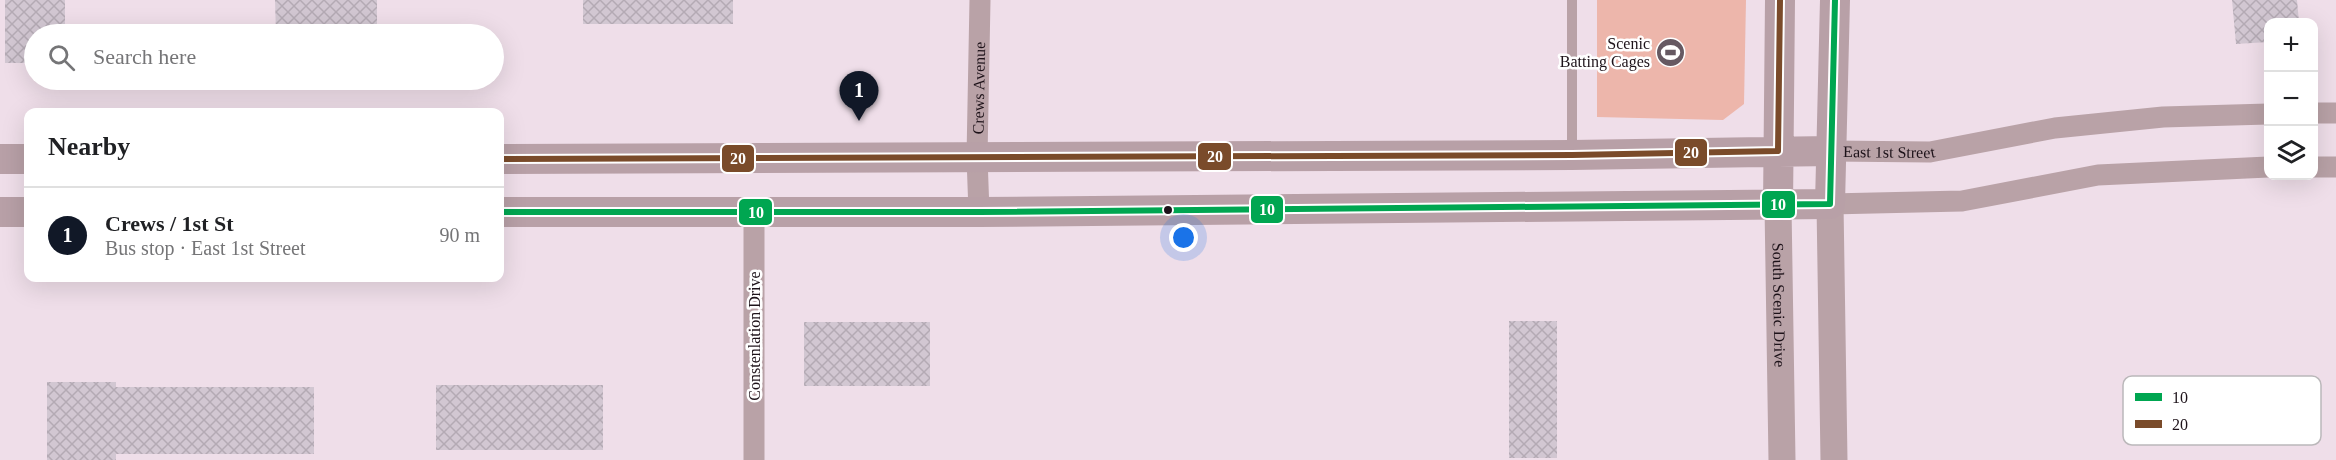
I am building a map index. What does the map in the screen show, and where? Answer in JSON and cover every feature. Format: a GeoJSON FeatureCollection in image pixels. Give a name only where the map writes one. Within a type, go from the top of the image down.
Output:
{"type":"FeatureCollection","features":[{"type":"Feature","properties":{"kind":"main road","name":"South Scenic Drive"},"geometry":{"type":"LineString","coordinates":[[1778,206],[1780,0]]}},
{"type":"Feature","properties":{"kind":"main road"},"geometry":{"type":"LineString","coordinates":[[504,212],[979,212],[1830,204],[1834,0]]}},
{"type":"Feature","properties":{"kind":"main road","name":"East 1st Street"},"geometry":{"type":"LineString","coordinates":[[504,159],[1572,155],[1832,151]]}},
{"type":"Feature","properties":{"kind":"main road"},"geometry":{"type":"LineString","coordinates":[[0,159],[24,159]]}},
{"type":"Feature","properties":{"kind":"main road"},"geometry":{"type":"LineString","coordinates":[[0,212],[24,212]]}},
{"type":"Feature","properties":{"kind":"street","name":"Crews Avenue"},"geometry":{"type":"LineString","coordinates":[[979,212],[977,158],[980,0]]}},
{"type":"Feature","properties":{"kind":"street"},"geometry":{"type":"LineString","coordinates":[[2318,113],[2336,113]]}},
{"type":"Feature","properties":{"kind":"street","name":"East 1st Street"},"geometry":{"type":"LineString","coordinates":[[1832,151],[1930,152],[2055,128],[2163,117],[2264,114]]}},
{"type":"Feature","properties":{"kind":"street"},"geometry":{"type":"LineString","coordinates":[[1834,460],[1830,204],[1962,201],[2098,176],[2264,167]]}},
{"type":"Feature","properties":{"kind":"street"},"geometry":{"type":"LineString","coordinates":[[2318,167],[2336,167]]}},
{"type":"Feature","properties":{"kind":"street","name":"South Scenic Drive"},"geometry":{"type":"LineString","coordinates":[[1778,206],[1782,460]]}},
{"type":"Feature","properties":{"kind":"street","name":"Constenlation Drive"},"geometry":{"type":"LineString","coordinates":[[754,211],[754,460]]}},
{"type":"Feature","properties":{"kind":"lane"},"geometry":{"type":"LineString","coordinates":[[1572,0],[1572,155]]}},
{"type":"Feature","properties":{"kind":"shaded area","name":"Scenic Batting Cages"},"geometry":{"type":"Polygon","coordinates":[[[1597,0],[1746,0],[1744,104],[1723,120],[1597,117],[1597,0]]]}},
{"type":"Feature","properties":{"kind":"building"},"geometry":{"type":"Polygon","coordinates":[[[5,0],[65,0],[65,24],[24,24],[24,63],[5,63],[5,0]]]}},
{"type":"Feature","properties":{"kind":"building"},"geometry":{"type":"Polygon","coordinates":[[[275,0],[377,0],[377,24],[276,24],[275,0]]]}},
{"type":"Feature","properties":{"kind":"building"},"geometry":{"type":"Polygon","coordinates":[[[583,0],[733,0],[733,24],[583,24],[583,0]]]}},
{"type":"Feature","properties":{"kind":"building"},"geometry":{"type":"Polygon","coordinates":[[[2232,0],[2297,0],[2299,18],[2264,18],[2264,42],[2236,44],[2232,0]]]}},
{"type":"Feature","properties":{"kind":"building"},"geometry":{"type":"Polygon","coordinates":[[[1509,321],[1557,321],[1557,458],[1509,458],[1509,321]]]}},
{"type":"Feature","properties":{"kind":"building"},"geometry":{"type":"Polygon","coordinates":[[[804,322],[930,322],[930,386],[804,386],[804,322]]]}},
{"type":"Feature","properties":{"kind":"building"},"geometry":{"type":"Polygon","coordinates":[[[47,382],[116,382],[116,387],[314,387],[314,454],[116,454],[116,460],[47,460],[47,382]]]}},
{"type":"Feature","properties":{"kind":"building"},"geometry":{"type":"Polygon","coordinates":[[[436,385],[603,385],[603,450],[436,450],[436,385]]]}},
{"type":"Feature","properties":{"kind":"transit line","name":"20"},"geometry":{"type":"LineString","coordinates":[[504,159],[1572,155],[1778,151],[1780,0]]}},
{"type":"Feature","properties":{"kind":"transit line","name":"10"},"geometry":{"type":"LineString","coordinates":[[504,212],[979,212],[1830,204],[1835,0]]}},
{"type":"Feature","properties":{"kind":"place","name":"Scenic Batting Cages"},"geometry":{"type":"Point","coordinates":[1671,52]}},
{"type":"Feature","properties":{"kind":"place","name":"Crews / 1st St"},"geometry":{"type":"Point","coordinates":[859,121]}}]}
